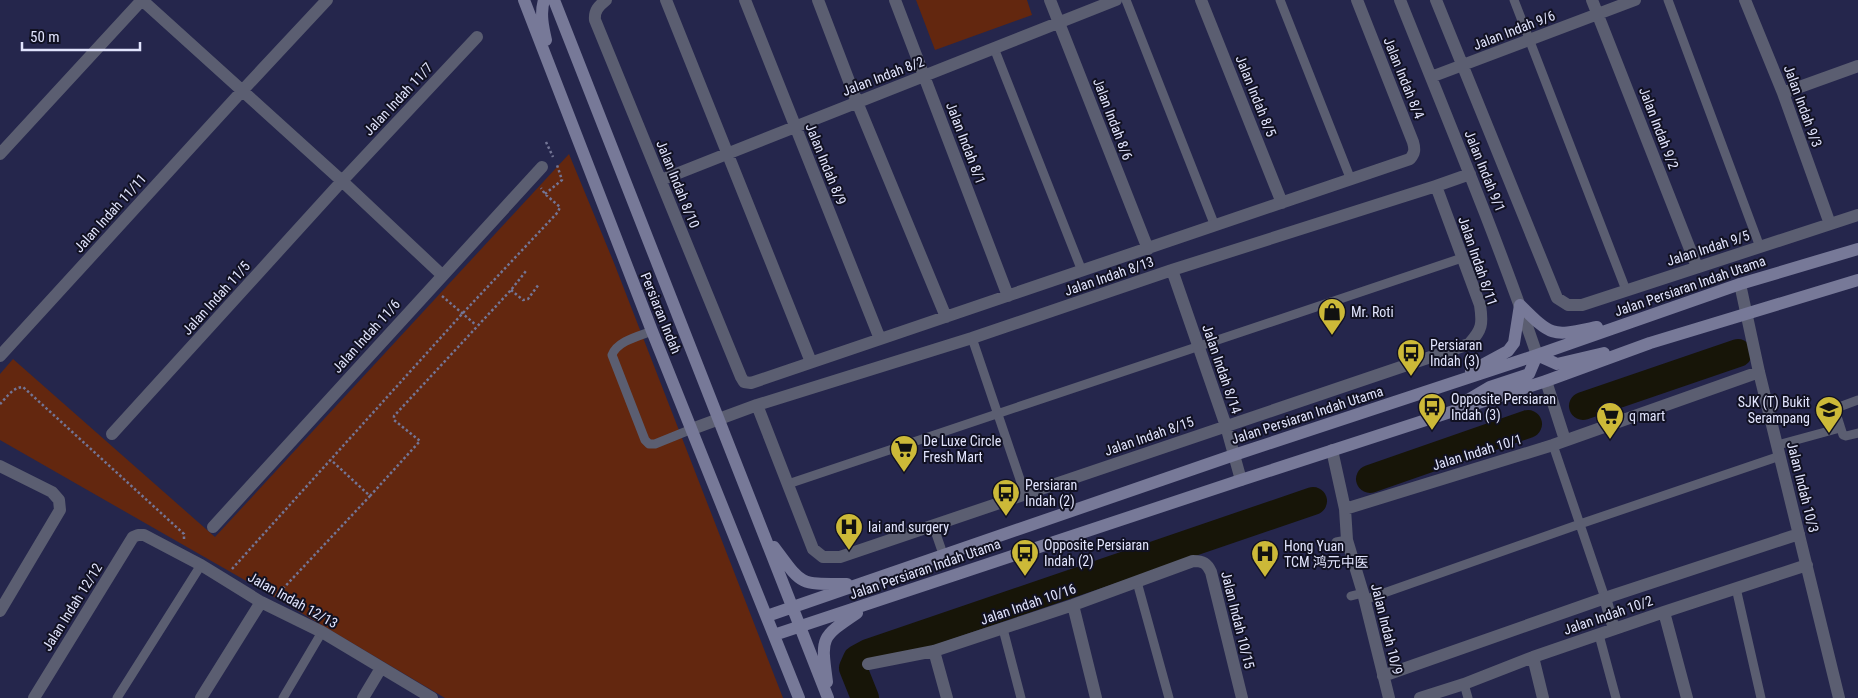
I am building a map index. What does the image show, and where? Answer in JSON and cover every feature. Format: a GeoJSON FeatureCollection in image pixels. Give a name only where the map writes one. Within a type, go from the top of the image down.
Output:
{"type":"FeatureCollection","features":[{"type":"Feature","properties":{"kind":"main road","name":"Persiaran Indah"},"geometry":{"type":"LineString","coordinates":[[524,0],[652,331],[774,635]]}},
{"type":"Feature","properties":{"kind":"main road"},"geometry":{"type":"LineString","coordinates":[[544,0],[542,6],[543,22],[551,70]]}},
{"type":"Feature","properties":{"kind":"main road","name":"Persiaran Indah"},"geometry":{"type":"LineString","coordinates":[[554,0],[800,626]]}},
{"type":"Feature","properties":{"kind":"main road","name":"Jalan Persiaran Indah Utama"},"geometry":{"type":"LineString","coordinates":[[767,616],[1234,455],[1538,355],[1740,284],[1858,249]]}},
{"type":"Feature","properties":{"kind":"main road","name":"Jalan Persiaran Indah Utama"},"geometry":{"type":"LineString","coordinates":[[774,635],[1446,412],[1546,381],[1650,343],[1858,280]]}},
{"type":"Feature","properties":{"kind":"main road"},"geometry":{"type":"LineString","coordinates":[[1520,305],[1541,326],[1557,334],[1642,318]]}},
{"type":"Feature","properties":{"kind":"main road"},"geometry":{"type":"LineString","coordinates":[[1433,390],[1508,351],[1514,343],[1520,305]]}},
{"type":"Feature","properties":{"kind":"main road"},"geometry":{"type":"LineString","coordinates":[[1446,412],[1490,387],[1528,374],[1538,355],[1553,363],[1562,364],[1650,343]]}},
{"type":"Feature","properties":{"kind":"main road"},"geometry":{"type":"LineString","coordinates":[[763,533],[796,577],[804,582],[813,584],[856,584]]}},
{"type":"Feature","properties":{"kind":"main road"},"geometry":{"type":"LineString","coordinates":[[828,698],[823,657],[827,635],[869,604]]}},
{"type":"Feature","properties":{"kind":"main road"},"geometry":{"type":"LineString","coordinates":[[800,626],[828,698]]}},
{"type":"Feature","properties":{"kind":"main road"},"geometry":{"type":"LineString","coordinates":[[774,635],[799,698]]}},
{"type":"Feature","properties":{"kind":"street"},"geometry":{"type":"LineString","coordinates":[[0,154],[142,0],[342,181],[442,275]]}},
{"type":"Feature","properties":{"kind":"street","name":"Jalan Indah 11/11"},"geometry":{"type":"LineString","coordinates":[[0,356],[242,90],[327,0]]}},
{"type":"Feature","properties":{"kind":"street","name":"Jalan Indah 8/10"},"geometry":{"type":"LineString","coordinates":[[606,0],[596,8],[595,20],[744,382],[751,383],[811,362]]}},
{"type":"Feature","properties":{"kind":"street"},"geometry":{"type":"LineString","coordinates":[[666,0],[811,362],[1351,180]]}},
{"type":"Feature","properties":{"kind":"street","name":"Jalan Indah 8/9"},"geometry":{"type":"LineString","coordinates":[[745,0],[880,339]]}},
{"type":"Feature","properties":{"kind":"street"},"geometry":{"type":"LineString","coordinates":[[818,0],[856,102],[946,317]]}},
{"type":"Feature","properties":{"kind":"street","name":"Jalan Indah 8/1"},"geometry":{"type":"LineString","coordinates":[[895,0],[1008,296]]}},
{"type":"Feature","properties":{"kind":"street","name":"Jalan Indah 8/6"},"geometry":{"type":"LineString","coordinates":[[1050,0],[1148,249]]}},
{"type":"Feature","properties":{"kind":"street","name":"Jalan Indah 8/2"},"geometry":{"type":"LineString","coordinates":[[661,180],[1116,0]]}},
{"type":"Feature","properties":{"kind":"street","name":"Jalan Indah 8/5"},"geometry":{"type":"LineString","coordinates":[[1201,0],[1282,203]]}},
{"type":"Feature","properties":{"kind":"street","name":"Jalan Indah 8/4"},"geometry":{"type":"LineString","coordinates":[[1351,180],[1410,159],[1415,149],[1357,0]]}},
{"type":"Feature","properties":{"kind":"street","name":"Jalan Indah 9/1"},"geometry":{"type":"LineString","coordinates":[[1400,0],[1470,174],[1538,355]]}},
{"type":"Feature","properties":{"kind":"street","name":"Jalan Indah 9/1"},"geometry":{"type":"LineString","coordinates":[[1436,0],[1557,298],[1568,305]]}},
{"type":"Feature","properties":{"kind":"street","name":"Jalan Indah 9/2"},"geometry":{"type":"LineString","coordinates":[[1592,0],[1697,267]]}},
{"type":"Feature","properties":{"kind":"street","name":"Jalan Indah 9/6"},"geometry":{"type":"LineString","coordinates":[[1431,77],[1635,0]]}},
{"type":"Feature","properties":{"kind":"street","name":"Jalan Indah 9/3"},"geometry":{"type":"LineString","coordinates":[[1745,0],[1783,93],[1830,224]]}},
{"type":"Feature","properties":{"kind":"street","name":"Jalan Indah 11/7"},"geometry":{"type":"LineString","coordinates":[[342,181],[477,37]]}},
{"type":"Feature","properties":{"kind":"street"},"geometry":{"type":"LineString","coordinates":[[1783,93],[1858,66]]}},
{"type":"Feature","properties":{"kind":"street","name":"Jalan Indah 11/6"},"geometry":{"type":"LineString","coordinates":[[213,527],[538,171]]}},
{"type":"Feature","properties":{"kind":"street","name":"Jalan Indah 8/13"},"geometry":{"type":"LineString","coordinates":[[692,429],[757,405],[972,338],[1172,270],[1470,174]]}},
{"type":"Feature","properties":{"kind":"street","name":"Jalan Indah 11/5"},"geometry":{"type":"LineString","coordinates":[[112,434],[342,181]]}},
{"type":"Feature","properties":{"kind":"street","name":"Jalan Indah 8/11"},"geometry":{"type":"LineString","coordinates":[[1436,186],[1480,305],[1482,321],[1478,333],[1469,344]]}},
{"type":"Feature","properties":{"kind":"street","name":"Jalan Indah 9/5"},"geometry":{"type":"LineString","coordinates":[[1568,305],[1582,305],[1858,215]]}},
{"type":"Feature","properties":{"kind":"street","name":"Jalan Indah 8/14"},"geometry":{"type":"LineString","coordinates":[[1172,270],[1226,426],[1241,480]]}},
{"type":"Feature","properties":{"kind":"street","name":"Jalan Indah 10/3"},"geometry":{"type":"LineString","coordinates":[[1740,284],[1839,698]]}},
{"type":"Feature","properties":{"kind":"street","name":"Jalan Indah 8/15"},"geometry":{"type":"LineString","coordinates":[[788,484],[812,549],[823,557],[840,557],[1469,344]]}},
{"type":"Feature","properties":{"kind":"street","name":"Jalan Indah 10/1"},"geometry":{"type":"LineString","coordinates":[[1345,509],[1559,442],[1760,372]]}},
{"type":"Feature","properties":{"kind":"street"},"geometry":{"type":"LineString","coordinates":[[1546,381],[1559,442]]}},
{"type":"Feature","properties":{"kind":"street"},"geometry":{"type":"LineString","coordinates":[[757,405],[788,484]]}},
{"type":"Feature","properties":{"kind":"street","name":"Jalan Indah 10/9"},"geometry":{"type":"LineString","coordinates":[[1332,450],[1345,509],[1341,541],[1389,698]]}},
{"type":"Feature","properties":{"kind":"street"},"geometry":{"type":"LineString","coordinates":[[0,466],[52,492],[59,500],[60,510],[0,611]]}},
{"type":"Feature","properties":{"kind":"street"},"geometry":{"type":"LineString","coordinates":[[1383,676],[1605,598],[1799,534]]}},
{"type":"Feature","properties":{"kind":"street","name":"Jalan Indah 12/13"},"geometry":{"type":"LineString","coordinates":[[138,535],[144,535],[201,565],[322,632],[432,698]]}},
{"type":"Feature","properties":{"kind":"street","name":"Jalan Indah 12/12"},"geometry":{"type":"LineString","coordinates":[[34,698],[133,537],[138,535]]}},
{"type":"Feature","properties":{"kind":"street","name":"Jalan Indah 10/16"},"geometry":{"type":"LineString","coordinates":[[868,664],[934,651],[1073,605],[1193,561]]}},
{"type":"Feature","properties":{"kind":"street","name":"Jalan Indah 10/15"},"geometry":{"type":"LineString","coordinates":[[1193,561],[1201,561],[1208,566],[1211,572],[1242,698]]}},
{"type":"Feature","properties":{"kind":"street","name":"Jalan Indah 10/2"},"geometry":{"type":"LineString","coordinates":[[1420,698],[1464,684],[1533,657],[1614,629],[1807,566]]}},
{"type":"Feature","properties":{"kind":"street"},"geometry":{"type":"LineString","coordinates":[[1605,598],[1614,629]]}},
{"type":"Feature","properties":{"kind":"street"},"geometry":{"type":"LineString","coordinates":[[201,698],[266,602]]}},
{"type":"Feature","properties":{"kind":"street"},"geometry":{"type":"LineString","coordinates":[[1073,605],[1096,698]]}},
{"type":"Feature","properties":{"kind":"street"},"geometry":{"type":"LineString","coordinates":[[1664,612],[1687,698]]}},
{"type":"Feature","properties":{"kind":"street"},"geometry":{"type":"LineString","coordinates":[[934,651],[947,698]]}},
{"type":"Feature","properties":{"kind":"street"},"geometry":{"type":"LineString","coordinates":[[1533,657],[1543,698]]}},
{"type":"Feature","properties":{"kind":"street"},"geometry":{"type":"LineString","coordinates":[[363,698],[380,668]]}},
{"type":"Feature","properties":{"kind":"lane"},"geometry":{"type":"LineString","coordinates":[[1126,0],[1215,226]]}},
{"type":"Feature","properties":{"kind":"lane"},"geometry":{"type":"LineString","coordinates":[[1280,0],[1351,180]]}},
{"type":"Feature","properties":{"kind":"lane"},"geometry":{"type":"LineString","coordinates":[[1514,0],[1626,290]]}},
{"type":"Feature","properties":{"kind":"lane"},"geometry":{"type":"LineString","coordinates":[[1668,0],[1760,247]]}},
{"type":"Feature","properties":{"kind":"lane"},"geometry":{"type":"LineString","coordinates":[[994,48],[1082,271]]}},
{"type":"Feature","properties":{"kind":"lane"},"geometry":{"type":"LineString","coordinates":[[788,484],[1462,258]]}},
{"type":"Feature","properties":{"kind":"lane"},"geometry":{"type":"LineString","coordinates":[[652,331],[627,341],[614,349],[612,355],[645,440],[649,444],[655,444],[692,429]]}},
{"type":"Feature","properties":{"kind":"lane"},"geometry":{"type":"LineString","coordinates":[[972,338],[1025,494]]}},
{"type":"Feature","properties":{"kind":"lane"},"geometry":{"type":"LineString","coordinates":[[1858,400],[1839,407],[1836,413],[1841,432],[1846,436],[1858,433]]}},
{"type":"Feature","properties":{"kind":"lane"},"geometry":{"type":"LineString","coordinates":[[1359,596],[1580,524],[1840,428]]}},
{"type":"Feature","properties":{"kind":"lane"},"geometry":{"type":"LineString","coordinates":[[1559,442],[1580,524],[1605,598]]}},
{"type":"Feature","properties":{"kind":"lane"},"geometry":{"type":"LineString","coordinates":[[933,525],[943,554]]}},
{"type":"Feature","properties":{"kind":"lane"},"geometry":{"type":"LineString","coordinates":[[117,698],[201,565]]}},
{"type":"Feature","properties":{"kind":"lane"},"geometry":{"type":"LineString","coordinates":[[1137,582],[1169,698]]}},
{"type":"Feature","properties":{"kind":"lane"},"geometry":{"type":"LineString","coordinates":[[1736,588],[1761,698]]}},
{"type":"Feature","properties":{"kind":"lane"},"geometry":{"type":"LineString","coordinates":[[1003,629],[1021,698]]}},
{"type":"Feature","properties":{"kind":"lane"},"geometry":{"type":"LineString","coordinates":[[283,698],[322,632]]}},
{"type":"Feature","properties":{"kind":"lane"},"geometry":{"type":"LineString","coordinates":[[1599,635],[1616,698]]}},
{"type":"Feature","properties":{"kind":"lane"},"geometry":{"type":"LineString","coordinates":[[1464,684],[1468,698]]}},
{"type":"Feature","properties":{"kind":"path"},"geometry":{"type":"LineString","coordinates":[[227,573],[462,314],[558,212],[560,207],[545,194],[538,171]]}},
{"type":"Feature","properties":{"kind":"path"},"geometry":{"type":"LineString","coordinates":[[266,602],[370,496],[420,441],[394,420],[394,416],[526,271]]}},
{"type":"Feature","properties":{"kind":"path"},"geometry":{"type":"LineString","coordinates":[[510,290],[523,300],[528,299],[539,284]]}},
{"type":"Feature","properties":{"kind":"path"},"geometry":{"type":"LineString","coordinates":[[432,286],[476,325]]}},
{"type":"Feature","properties":{"kind":"path"},"geometry":{"type":"LineString","coordinates":[[0,404],[13,390],[19,386],[23,387],[184,534],[183,548]]}},
{"type":"Feature","properties":{"kind":"path"},"geometry":{"type":"LineString","coordinates":[[331,460],[370,496]]}},
{"type":"Feature","properties":{"kind":"path"},"geometry":{"type":"LineString","coordinates":[[232,569],[238,574]]}},
{"type":"Feature","properties":{"kind":"shaded area"},"geometry":{"type":"Polygon","coordinates":[[[916,0],[1027,0],[1032,15],[935,50],[916,0]]]}},
{"type":"Feature","properties":{"kind":"shaded area"},"geometry":{"type":"Polygon","coordinates":[[[569,154],[614,263],[783,698],[445,698],[283,602],[0,440],[0,374],[13,359],[215,537],[569,154]]]}},
{"type":"Feature","properties":{"kind":"waterway"},"geometry":{"type":"LineString","coordinates":[[1583,406],[1738,353]]}},
{"type":"Feature","properties":{"kind":"waterway"},"geometry":{"type":"LineString","coordinates":[[1370,479],[1528,424]]}},
{"type":"Feature","properties":{"kind":"waterway"},"geometry":{"type":"LineString","coordinates":[[865,698],[853,668],[857,659],[868,653],[1313,501]]}},
{"type":"Feature","properties":{"kind":"place","name":"Mr. Roti"},"geometry":{"type":"Point","coordinates":[1332,336]}},
{"type":"Feature","properties":{"kind":"place","name":"Persiaran Indah (3)"},"geometry":{"type":"Point","coordinates":[1411,377]}},
{"type":"Feature","properties":{"kind":"place","name":"Opposite Persiaran Indah (3)"},"geometry":{"type":"Point","coordinates":[1432,431]}},
{"type":"Feature","properties":{"kind":"place","name":"SJK (T) Bukit Serampang"},"geometry":{"type":"Point","coordinates":[1829,434]}},
{"type":"Feature","properties":{"kind":"place","name":"q mart"},"geometry":{"type":"Point","coordinates":[1610,440]}},
{"type":"Feature","properties":{"kind":"place","name":"De Luxe Circle Fresh Mart"},"geometry":{"type":"Point","coordinates":[904,473]}},
{"type":"Feature","properties":{"kind":"place","name":"Persiaran Indah (2)"},"geometry":{"type":"Point","coordinates":[1006,517]}},
{"type":"Feature","properties":{"kind":"place","name":"lai and surgery"},"geometry":{"type":"Point","coordinates":[849,551]}},
{"type":"Feature","properties":{"kind":"place","name":"Opposite Persiaran Indah (2)"},"geometry":{"type":"Point","coordinates":[1025,577]}},
{"type":"Feature","properties":{"kind":"place","name":"Hong Yuan TCM 鸿元中医"},"geometry":{"type":"Point","coordinates":[1265,578]}}]}
